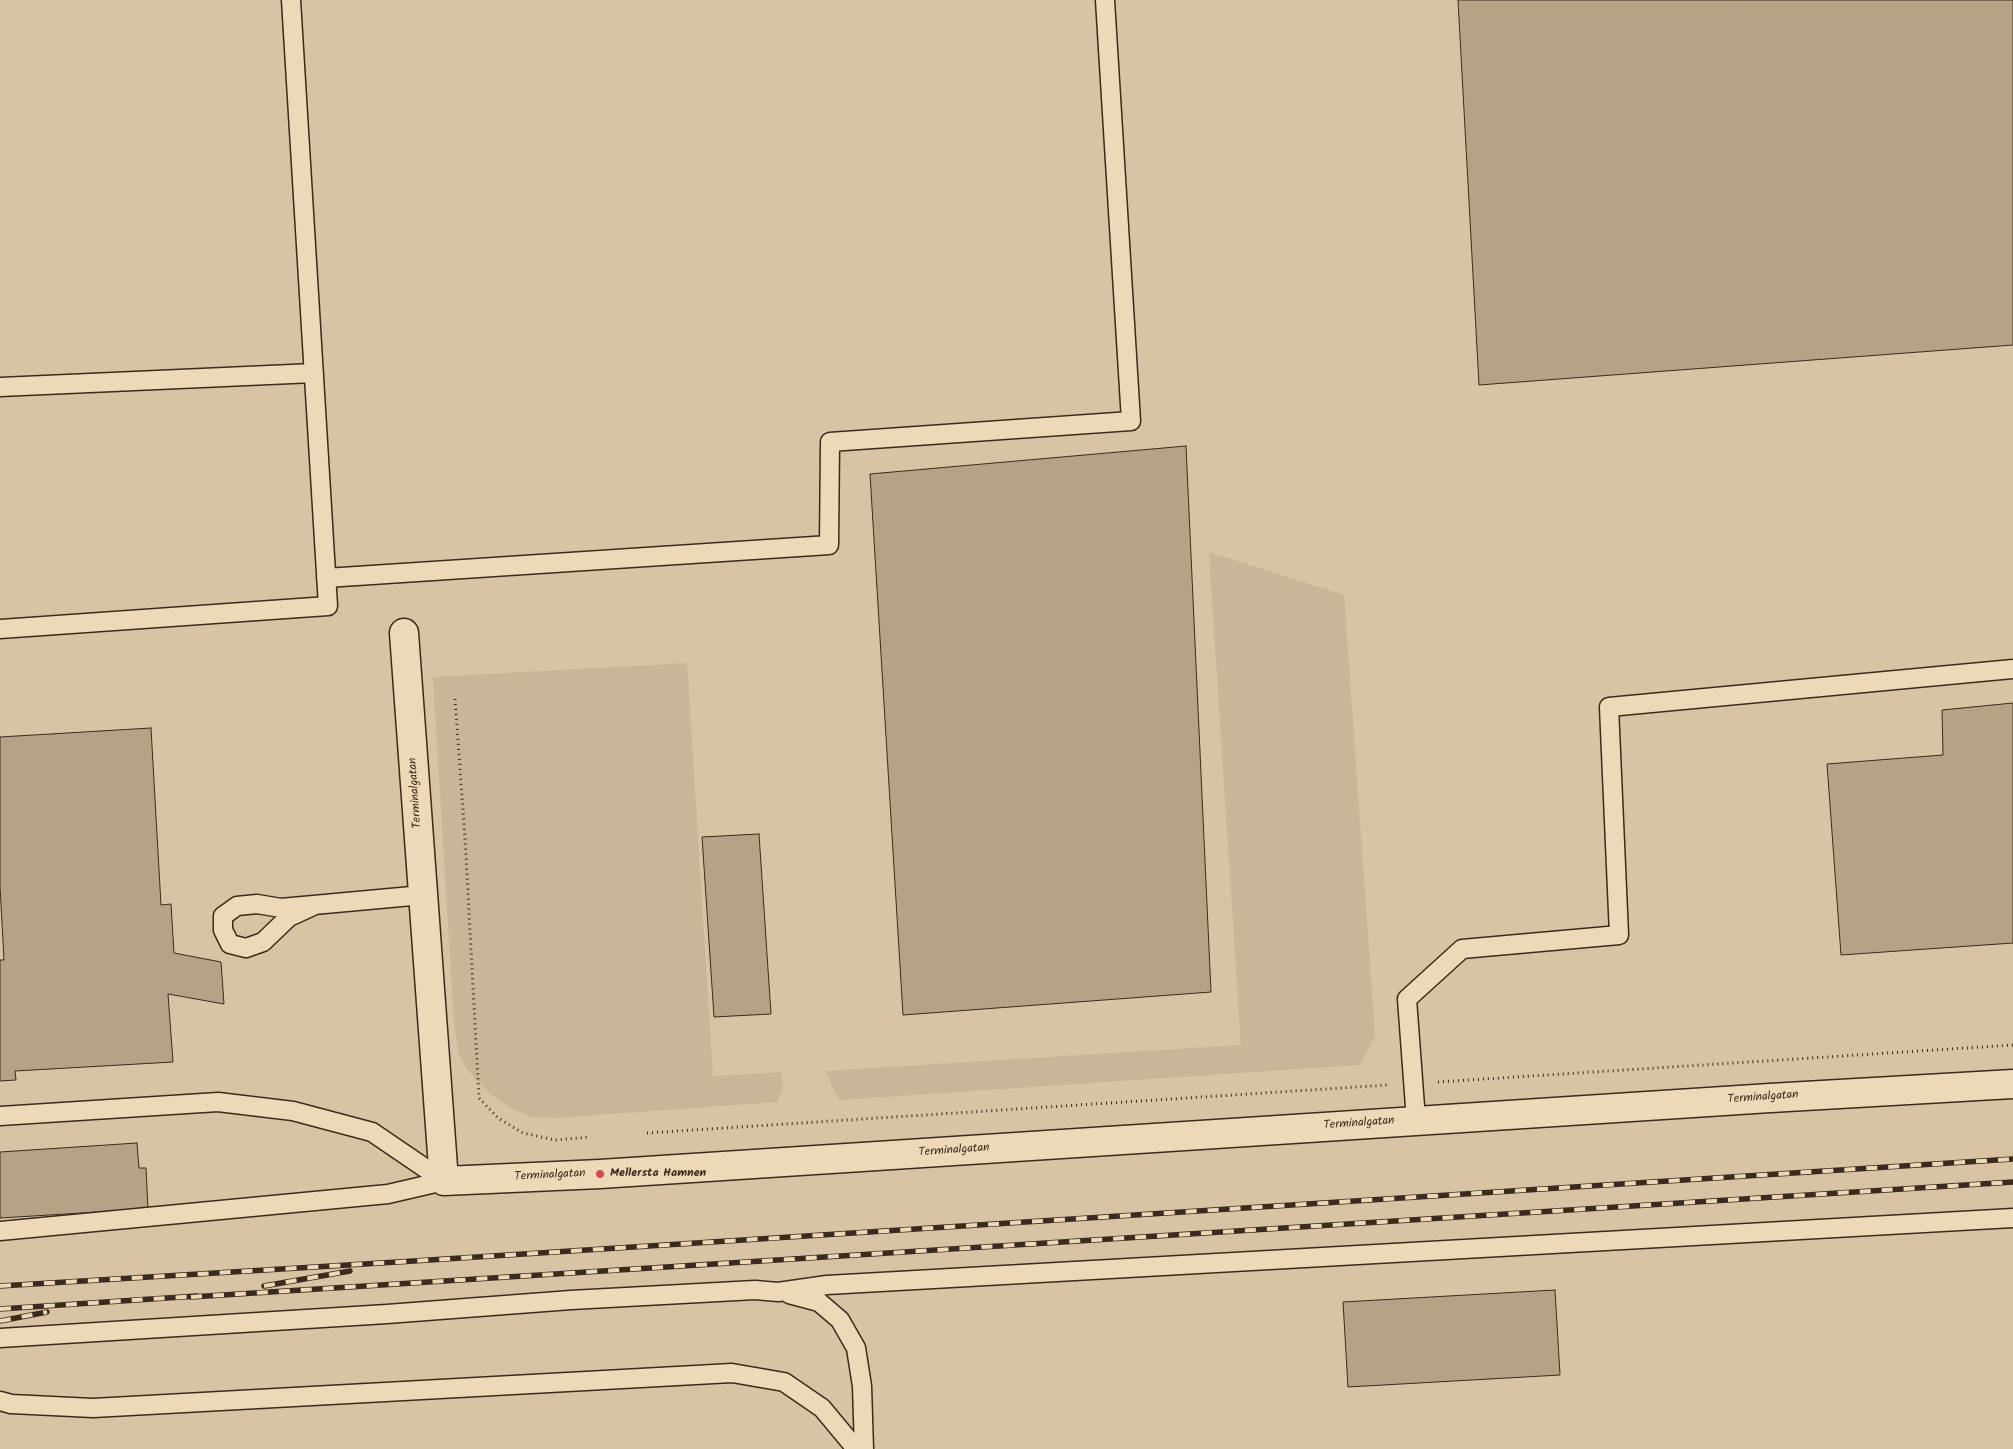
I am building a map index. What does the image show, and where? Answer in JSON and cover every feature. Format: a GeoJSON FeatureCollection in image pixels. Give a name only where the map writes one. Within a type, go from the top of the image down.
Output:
{"type":"FeatureCollection","features":[{"type":"Feature","properties":{"kind":"street","name":"Terminalgatan"},"geometry":{"type":"LineString","coordinates":[[404,633],[444,1181],[600,1174],[1416,1120],[2013,1084]]}},
{"type":"Feature","properties":{"kind":"lane"},"geometry":{"type":"LineString","coordinates":[[0,629],[328,606],[291,0]]}},
{"type":"Feature","properties":{"kind":"lane"},"geometry":{"type":"LineString","coordinates":[[326,578],[829,545],[830,442],[1132,422],[1105,0]]}},
{"type":"Feature","properties":{"kind":"lane"},"geometry":{"type":"LineString","coordinates":[[0,387],[314,373]]}},
{"type":"Feature","properties":{"kind":"lane"},"geometry":{"type":"LineString","coordinates":[[1416,1120],[1407,999],[1462,948],[1619,935],[1609,707],[2013,669]]}},
{"type":"Feature","properties":{"kind":"lane"},"geometry":{"type":"LineString","coordinates":[[314,906],[289,917],[263,942],[246,948],[230,944],[223,930],[223,916],[237,906],[257,904],[281,908],[423,895]]}},
{"type":"Feature","properties":{"kind":"lane"},"geometry":{"type":"LineString","coordinates":[[0,1116],[218,1102],[293,1111],[372,1132],[444,1181]]}},
{"type":"Feature","properties":{"kind":"lane"},"geometry":{"type":"LineString","coordinates":[[0,1231],[388,1194],[444,1181]]}},
{"type":"Feature","properties":{"kind":"lane"},"geometry":{"type":"LineString","coordinates":[[778,1292],[837,1285],[2013,1218]]}},
{"type":"Feature","properties":{"kind":"lane"},"geometry":{"type":"LineString","coordinates":[[0,1338],[387,1314],[571,1300],[755,1290],[778,1292],[819,1302],[840,1320],[856,1348],[862,1386],[864,1449]]}},
{"type":"Feature","properties":{"kind":"lane"},"geometry":{"type":"LineString","coordinates":[[0,1401],[11,1404],[93,1408],[732,1373],[784,1382],[822,1408],[854,1449]]}},
{"type":"Feature","properties":{"kind":"path"},"geometry":{"type":"LineString","coordinates":[[455,699],[465,838],[479,1098],[498,1118],[523,1133],[555,1140],[590,1137]]}},
{"type":"Feature","properties":{"kind":"path"},"geometry":{"type":"LineString","coordinates":[[647,1133],[2013,1045]]}},
{"type":"Feature","properties":{"kind":"shaded area"},"geometry":{"type":"Polygon","coordinates":[[[0,0],[2013,0],[2013,1449],[0,1449],[0,0]]]}},
{"type":"Feature","properties":{"kind":"shaded area"},"geometry":{"type":"Polygon","coordinates":[[[1209,552],[1344,595],[1375,1036],[1360,1065],[839,1100],[825,1071],[1241,1045],[1209,552]]]}},
{"type":"Feature","properties":{"kind":"shaded area"},"geometry":{"type":"Polygon","coordinates":[[[687,663],[713,1076],[781,1072],[783,1087],[777,1102],[555,1118],[531,1117],[509,1107],[489,1093],[470,1073],[459,1056],[454,1023],[433,677],[687,663]]]}},
{"type":"Feature","properties":{"kind":"building"},"geometry":{"type":"Polygon","coordinates":[[[1458,0],[2013,0],[2013,345],[1479,385],[1458,0]]]}},
{"type":"Feature","properties":{"kind":"building"},"geometry":{"type":"Polygon","coordinates":[[[1186,446],[1211,992],[903,1015],[870,474],[1186,446]]]}},
{"type":"Feature","properties":{"kind":"building"},"geometry":{"type":"Polygon","coordinates":[[[2013,703],[2013,943],[1841,955],[1827,764],[1943,755],[1942,710],[2013,703]]]}},
{"type":"Feature","properties":{"kind":"building"},"geometry":{"type":"Polygon","coordinates":[[[151,728],[161,905],[171,904],[174,953],[221,962],[224,1004],[168,994],[173,1062],[15,1071],[16,1080],[0,1081],[0,960],[4,960],[0,886],[0,737],[151,728]]]}},
{"type":"Feature","properties":{"kind":"building"},"geometry":{"type":"Polygon","coordinates":[[[759,834],[771,1014],[714,1017],[702,837],[759,834]]]}},
{"type":"Feature","properties":{"kind":"building"},"geometry":{"type":"Polygon","coordinates":[[[137,1143],[139,1168],[146,1168],[148,1209],[0,1218],[0,1152],[137,1143]]]}},
{"type":"Feature","properties":{"kind":"building"},"geometry":{"type":"Polygon","coordinates":[[[1555,1290],[1560,1375],[1348,1387],[1343,1302],[1555,1290]]]}},
{"type":"Feature","properties":{"kind":"railway"},"geometry":{"type":"LineString","coordinates":[[0,1286],[2013,1159]]}},
{"type":"Feature","properties":{"kind":"railway"},"geometry":{"type":"LineString","coordinates":[[191,1297],[2013,1182]]}},
{"type":"Feature","properties":{"kind":"railway"},"geometry":{"type":"LineString","coordinates":[[264,1286],[350,1271]]}},
{"type":"Feature","properties":{"kind":"railway"},"geometry":{"type":"LineString","coordinates":[[0,1309],[197,1296]]}},
{"type":"Feature","properties":{"kind":"railway"},"geometry":{"type":"LineString","coordinates":[[0,1321],[47,1312]]}},
{"type":"Feature","properties":{"kind":"place","name":"Mellersta Hamnen"},"geometry":{"type":"Point","coordinates":[600,1174]}}]}
